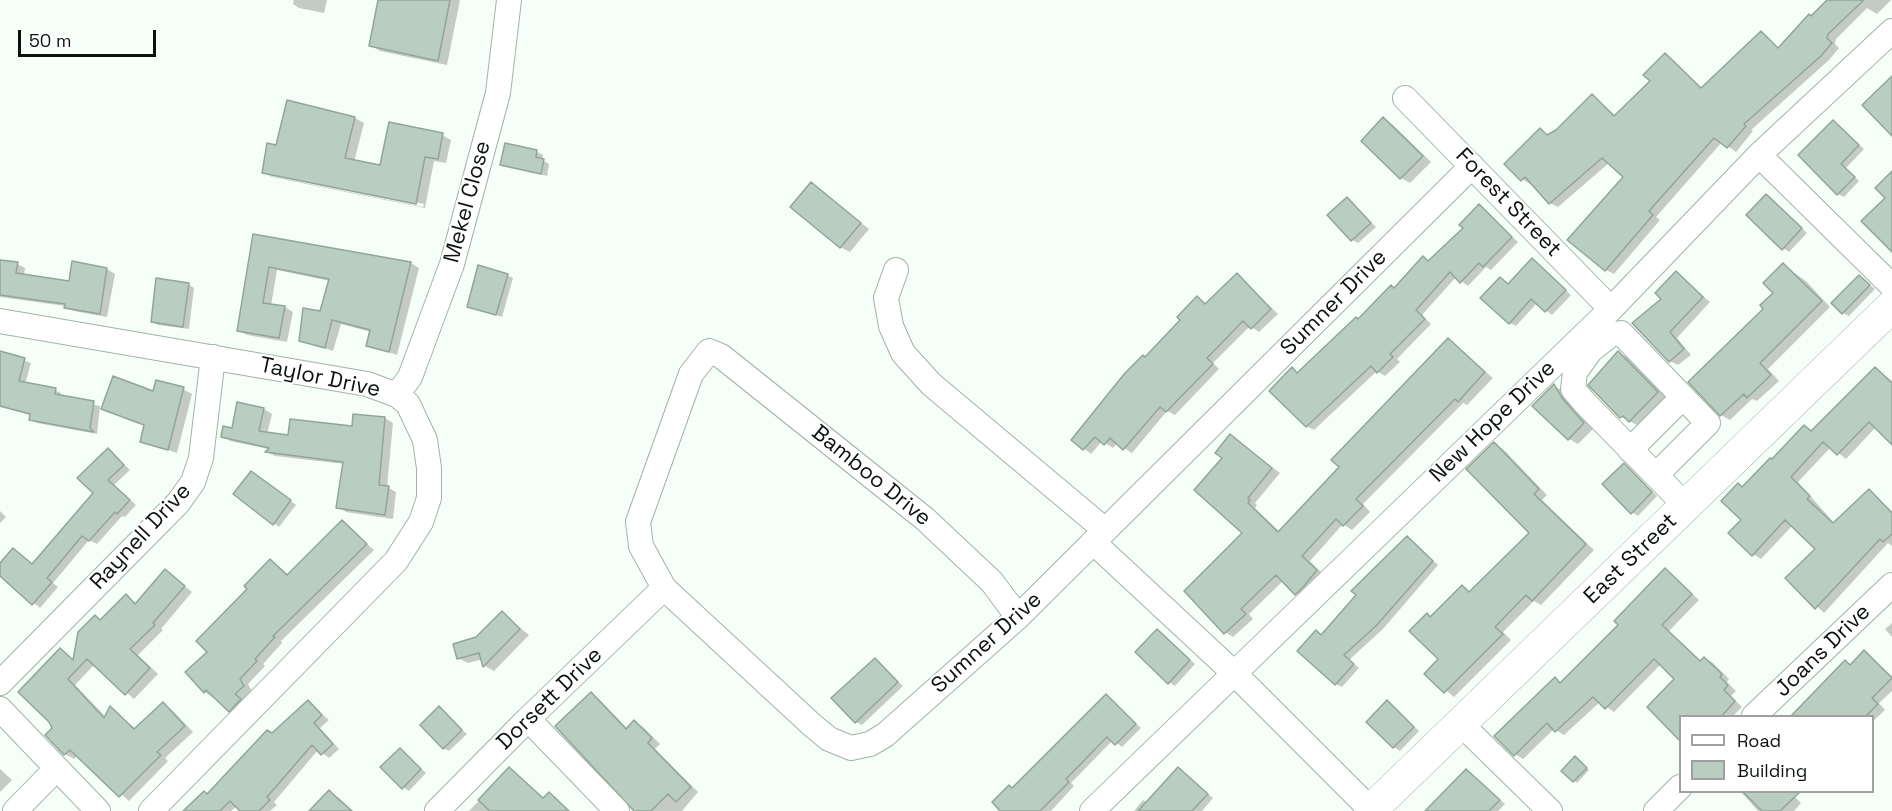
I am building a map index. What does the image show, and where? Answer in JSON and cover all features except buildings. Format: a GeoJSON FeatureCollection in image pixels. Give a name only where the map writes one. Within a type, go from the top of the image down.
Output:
{"type":"FeatureCollection","features":[{"type":"Feature","properties":{"kind":"main road","name":"East Street"},"geometry":{"type":"LineString","coordinates":[[1370,811],[1892,306]]}},
{"type":"Feature","properties":{"kind":"street","name":"Mekel Close"},"geometry":{"type":"LineString","coordinates":[[398,395],[410,377],[452,264],[498,93],[510,0]]}},
{"type":"Feature","properties":{"kind":"street","name":"New Hope Drive"},"geometry":{"type":"LineString","coordinates":[[1092,811],[1611,309],[1759,155],[1892,31]]}},
{"type":"Feature","properties":{"kind":"street","name":"Forest Street"},"geometry":{"type":"LineString","coordinates":[[1405,98],[1611,309]]}},
{"type":"Feature","properties":{"kind":"street"},"geometry":{"type":"LineString","coordinates":[[1759,155],[1892,286]]}},
{"type":"Feature","properties":{"kind":"street","name":"Sumner Drive"},"geometry":{"type":"LineString","coordinates":[[709,351],[691,374],[638,522],[641,546],[664,588],[812,725],[829,739],[851,748],[870,744],[885,735],[1018,617],[1472,166]]}},
{"type":"Feature","properties":{"kind":"street"},"geometry":{"type":"LineString","coordinates":[[896,270],[886,298],[891,326],[903,353],[931,384],[1099,536],[1370,811]]}},
{"type":"Feature","properties":{"kind":"street","name":"Taylor Drive"},"geometry":{"type":"LineString","coordinates":[[0,321],[367,384],[398,395],[415,415],[425,440],[429,468],[429,498],[421,522],[396,561],[151,811]]}},
{"type":"Feature","properties":{"kind":"street"},"geometry":{"type":"LineString","coordinates":[[1656,475],[1708,423],[1621,333],[1610,335],[1591,350],[1575,372],[1573,389],[1630,450],[1686,506]]}},
{"type":"Feature","properties":{"kind":"street","name":"Bamboo Drive"},"geometry":{"type":"LineString","coordinates":[[709,351],[722,356],[925,519],[992,582],[1018,617]]}},
{"type":"Feature","properties":{"kind":"street","name":"Raynell Drive"},"geometry":{"type":"LineString","coordinates":[[0,683],[178,503],[193,482],[201,458],[213,357]]}},
{"type":"Feature","properties":{"kind":"street"},"geometry":{"type":"LineString","coordinates":[[1630,450],[1683,397]]}},
{"type":"Feature","properties":{"kind":"street","name":"Joans Drive"},"geometry":{"type":"LineString","coordinates":[[1756,715],[1892,585]]}},
{"type":"Feature","properties":{"kind":"street","name":"Dorsett Drive"},"geometry":{"type":"LineString","coordinates":[[437,811],[528,719],[664,588]]}},
{"type":"Feature","properties":{"kind":"street"},"geometry":{"type":"LineString","coordinates":[[0,709],[98,811]]}},
{"type":"Feature","properties":{"kind":"street"},"geometry":{"type":"LineString","coordinates":[[528,719],[617,811]]}},
{"type":"Feature","properties":{"kind":"street"},"geometry":{"type":"LineString","coordinates":[[1460,723],[1550,811]]}},
{"type":"Feature","properties":{"kind":"street"},"geometry":{"type":"LineString","coordinates":[[15,811],[56,769]]}},
{"type":"Feature","properties":{"kind":"street"},"geometry":{"type":"LineString","coordinates":[[1656,811],[1679,788]]}}]}
